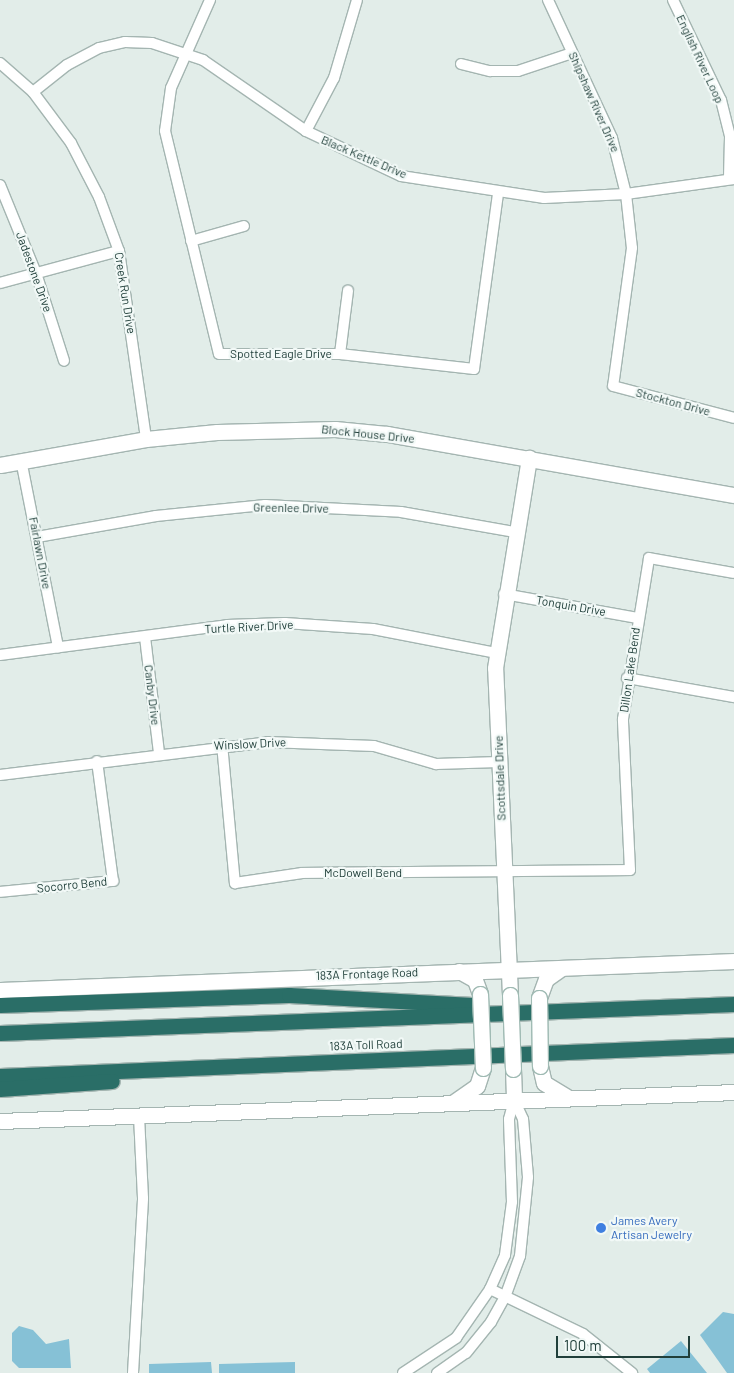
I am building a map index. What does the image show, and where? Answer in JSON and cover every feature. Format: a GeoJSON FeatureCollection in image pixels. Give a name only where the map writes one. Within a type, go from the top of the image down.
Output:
{"type":"FeatureCollection","features":[{"type":"Feature","properties":{"kind":"highway"},"geometry":{"type":"LineString","coordinates":[[0,1005],[289,995],[564,1010]]}},
{"type":"Feature","properties":{"kind":"highway"},"geometry":{"type":"LineString","coordinates":[[0,1033],[734,1004]]}},
{"type":"Feature","properties":{"kind":"highway","name":"183A Toll Road"},"geometry":{"type":"LineString","coordinates":[[0,1076],[734,1045]]}},
{"type":"Feature","properties":{"kind":"highway"},"geometry":{"type":"LineString","coordinates":[[0,1089],[175,1076],[240,1065]]}},
{"type":"Feature","properties":{"kind":"main road","name":"Block House Drive"},"geometry":{"type":"LineString","coordinates":[[0,465],[146,439],[217,432],[335,429],[387,434],[734,494]]}},
{"type":"Feature","properties":{"kind":"main road","name":"Scottsdale Drive"},"geometry":{"type":"LineString","coordinates":[[514,1100],[496,653],[504,594],[529,458]]}},
{"type":"Feature","properties":{"kind":"main road","name":"183A Frontage Road"},"geometry":{"type":"LineString","coordinates":[[0,990],[457,970],[508,970],[734,961]]}},
{"type":"Feature","properties":{"kind":"main road"},"geometry":{"type":"LineString","coordinates":[[562,968],[546,979],[540,998],[540,1066],[548,1089],[574,1098]]}},
{"type":"Feature","properties":{"kind":"main road"},"geometry":{"type":"LineString","coordinates":[[453,1103],[477,1086],[483,1068],[480,994],[475,980],[457,970]]}},
{"type":"Feature","properties":{"kind":"main road"},"geometry":{"type":"LineString","coordinates":[[0,1121],[734,1092]]}},
{"type":"Feature","properties":{"kind":"street","name":"Spotted Eagle Drive"},"geometry":{"type":"LineString","coordinates":[[210,0],[167,102],[165,131],[219,354],[340,354],[474,369],[498,193]]}},
{"type":"Feature","properties":{"kind":"street"},"geometry":{"type":"LineString","coordinates":[[306,131],[334,78],[357,0]]}},
{"type":"Feature","properties":{"kind":"street","name":"Shipshaw River Drive"},"geometry":{"type":"LineString","coordinates":[[548,0],[612,138],[626,194],[632,248],[613,386]]}},
{"type":"Feature","properties":{"kind":"street","name":"English River Loop"},"geometry":{"type":"LineString","coordinates":[[673,0],[720,100],[730,137],[731,178]]}},
{"type":"Feature","properties":{"kind":"street","name":"Black Kettle Drive"},"geometry":{"type":"LineString","coordinates":[[33,92],[66,65],[112,44],[152,43],[187,53],[306,131],[401,176],[498,193],[544,198],[626,194],[731,178]]}},
{"type":"Feature","properties":{"kind":"street"},"geometry":{"type":"LineString","coordinates":[[461,64],[490,71],[518,71],[572,53]]}},
{"type":"Feature","properties":{"kind":"street","name":"Creek Run Drive"},"geometry":{"type":"LineString","coordinates":[[0,63],[33,92],[71,142],[99,197],[119,252],[146,439]]}},
{"type":"Feature","properties":{"kind":"street","name":"Jadestone Drive"},"geometry":{"type":"LineString","coordinates":[[0,185],[36,273],[64,361]]}},
{"type":"Feature","properties":{"kind":"street"},"geometry":{"type":"LineString","coordinates":[[191,240],[244,226]]}},
{"type":"Feature","properties":{"kind":"street"},"geometry":{"type":"LineString","coordinates":[[0,283],[119,252]]}},
{"type":"Feature","properties":{"kind":"street"},"geometry":{"type":"LineString","coordinates":[[340,354],[348,291]]}},
{"type":"Feature","properties":{"kind":"street","name":"Stockton Drive"},"geometry":{"type":"LineString","coordinates":[[613,386],[734,418]]}},
{"type":"Feature","properties":{"kind":"street","name":"Fairlawn Drive"},"geometry":{"type":"LineString","coordinates":[[21,460],[58,647]]}},
{"type":"Feature","properties":{"kind":"street","name":"Greenlee Drive"},"geometry":{"type":"LineString","coordinates":[[37,537],[156,516],[265,505],[401,512],[515,532]]}},
{"type":"Feature","properties":{"kind":"street","name":"Dillon Lake Bend"},"geometry":{"type":"LineString","coordinates":[[630,870],[623,719],[627,678],[650,558],[734,573]]}},
{"type":"Feature","properties":{"kind":"street","name":"Tonquin Drive"},"geometry":{"type":"LineString","coordinates":[[504,594],[638,618]]}},
{"type":"Feature","properties":{"kind":"street","name":"Turtle River Drive"},"geometry":{"type":"LineString","coordinates":[[0,654],[145,637],[226,625],[285,623],[373,629],[496,653]]}},
{"type":"Feature","properties":{"kind":"street","name":"Canby Drive"},"geometry":{"type":"LineString","coordinates":[[145,637],[159,753]]}},
{"type":"Feature","properties":{"kind":"street"},"geometry":{"type":"LineString","coordinates":[[627,678],[734,697]]}},
{"type":"Feature","properties":{"kind":"street","name":"Winslow Drive"},"geometry":{"type":"LineString","coordinates":[[0,775],[222,744],[336,743],[374,746],[436,764],[499,762]]}},
{"type":"Feature","properties":{"kind":"street","name":"McDowell Bend"},"geometry":{"type":"LineString","coordinates":[[222,744],[235,883],[302,873],[504,874],[630,870]]}},
{"type":"Feature","properties":{"kind":"street","name":"Socorro Bend"},"geometry":{"type":"LineString","coordinates":[[0,892],[113,881],[97,761]]}},
{"type":"Feature","properties":{"kind":"street","name":"Scottsdale Drive"},"geometry":{"type":"LineString","coordinates":[[404,1373],[456,1338],[490,1289],[505,1255],[512,1202],[510,1119],[514,1100]]}},
{"type":"Feature","properties":{"kind":"street","name":"Scottsdale Drive"},"geometry":{"type":"LineString","coordinates":[[437,1373],[466,1353],[505,1297],[520,1256],[527,1217],[523,1119],[514,1100]]}},
{"type":"Feature","properties":{"kind":"street"},"geometry":{"type":"LineString","coordinates":[[133,1373],[143,1198],[139,1115]]}},
{"type":"Feature","properties":{"kind":"street"},"geometry":{"type":"LineString","coordinates":[[490,1289],[583,1334],[632,1373]]}},
{"type":"Feature","properties":{"kind":"water"},"geometry":{"type":"Polygon","coordinates":[[[723,1312],[734,1314],[734,1373],[727,1373],[700,1335],[723,1312]]]}},
{"type":"Feature","properties":{"kind":"water"},"geometry":{"type":"Polygon","coordinates":[[[19,1326],[33,1330],[46,1344],[69,1339],[71,1368],[19,1368],[12,1361],[12,1333],[19,1326]]]}},
{"type":"Feature","properties":{"kind":"water"},"geometry":{"type":"Polygon","coordinates":[[[681,1341],[707,1373],[650,1373],[647,1369],[681,1341]]]}},
{"type":"Feature","properties":{"kind":"water"},"geometry":{"type":"Polygon","coordinates":[[[211,1362],[212,1373],[149,1373],[149,1364],[211,1362]]]}},
{"type":"Feature","properties":{"kind":"water"},"geometry":{"type":"Polygon","coordinates":[[[295,1362],[295,1373],[219,1373],[219,1364],[295,1362]]]}},
{"type":"Feature","properties":{"kind":"place","name":"James Avery Artisan Jewelry"},"geometry":{"type":"Point","coordinates":[601,1228]}}]}
